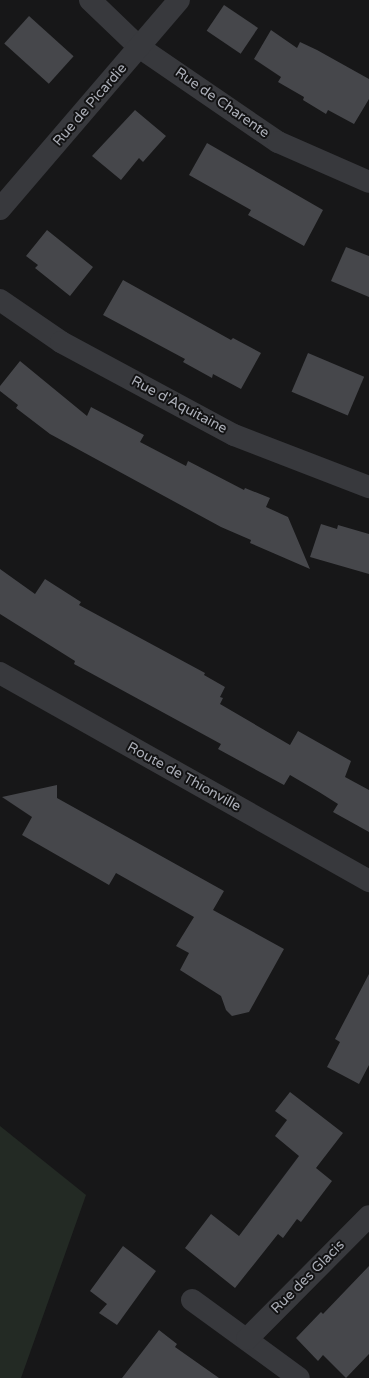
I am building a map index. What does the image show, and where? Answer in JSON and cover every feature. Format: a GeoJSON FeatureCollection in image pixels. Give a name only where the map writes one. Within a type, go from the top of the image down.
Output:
{"type":"FeatureCollection","features":[{"type":"Feature","properties":{"kind":"street","name":"Rue de Charente"},"geometry":{"type":"LineString","coordinates":[[90,0],[140,46],[278,142],[369,182]]}},
{"type":"Feature","properties":{"kind":"street","name":"Rue de Picardie"},"geometry":{"type":"LineString","coordinates":[[0,209],[179,0]]}},
{"type":"Feature","properties":{"kind":"street","name":"Rue d'Aquitaine"},"geometry":{"type":"LineString","coordinates":[[0,300],[61,342],[234,435],[369,487]]}},
{"type":"Feature","properties":{"kind":"street","name":"Route de Thionville"},"geometry":{"type":"LineString","coordinates":[[0,673],[369,881]]}},
{"type":"Feature","properties":{"kind":"street","name":"Rue des Glacis"},"geometry":{"type":"LineString","coordinates":[[247,1339],[369,1216]]}},
{"type":"Feature","properties":{"kind":"street"},"geometry":{"type":"LineString","coordinates":[[192,1300],[299,1378]]}},
{"type":"Feature","properties":{"kind":"shaded area"},"geometry":{"type":"Polygon","coordinates":[[[0,1126],[86,1195],[21,1378],[0,1378],[0,1126]]]}},
{"type":"Feature","properties":{"kind":"building"},"geometry":{"type":"Polygon","coordinates":[[[224,5],[258,28],[241,54],[207,31],[224,5]]]}},
{"type":"Feature","properties":{"kind":"building"},"geometry":{"type":"Polygon","coordinates":[[[29,16],[74,56],[49,84],[4,43],[29,16]]]}},
{"type":"Feature","properties":{"kind":"building"},"geometry":{"type":"Polygon","coordinates":[[[271,30],[297,48],[300,42],[369,79],[369,99],[354,124],[328,110],[326,114],[303,100],[304,97],[278,82],[281,77],[254,59],[271,30]]]}},
{"type":"Feature","properties":{"kind":"building"},"geometry":{"type":"Polygon","coordinates":[[[135,110],[166,136],[143,162],[139,158],[121,180],[92,156],[135,110]]]}},
{"type":"Feature","properties":{"kind":"building"},"geometry":{"type":"Polygon","coordinates":[[[207,143],[323,210],[304,246],[248,215],[251,210],[189,175],[207,143]]]}},
{"type":"Feature","properties":{"kind":"building"},"geometry":{"type":"Polygon","coordinates":[[[47,230],[93,267],[70,296],[35,268],[38,265],[26,256],[47,230]]]}},
{"type":"Feature","properties":{"kind":"building"},"geometry":{"type":"Polygon","coordinates":[[[346,247],[369,256],[369,297],[331,281],[346,247]]]}},
{"type":"Feature","properties":{"kind":"building"},"geometry":{"type":"Polygon","coordinates":[[[123,280],[231,340],[233,338],[261,353],[241,389],[213,374],[212,378],[183,362],[185,359],[103,315],[123,280]]]}},
{"type":"Feature","properties":{"kind":"building"},"geometry":{"type":"Polygon","coordinates":[[[308,353],[364,377],[348,415],[292,392],[308,353]]]}},
{"type":"Feature","properties":{"kind":"building"},"geometry":{"type":"Polygon","coordinates":[[[20,361],[87,416],[91,407],[144,435],[140,442],[186,466],[188,461],[244,490],[245,488],[270,498],[266,507],[288,517],[310,569],[250,543],[251,540],[221,527],[50,434],[16,408],[18,405],[0,391],[0,386],[20,361]]]}},
{"type":"Feature","properties":{"kind":"building"},"geometry":{"type":"Polygon","coordinates":[[[321,524],[337,529],[338,525],[369,534],[369,574],[310,557],[321,524]]]}},
{"type":"Feature","properties":{"kind":"building"},"geometry":{"type":"Polygon","coordinates":[[[0,569],[35,594],[45,579],[81,602],[79,605],[205,673],[204,675],[225,687],[220,697],[223,698],[220,704],[290,745],[298,731],[351,761],[345,777],[369,790],[369,832],[333,812],[338,804],[319,792],[290,775],[284,785],[218,749],[221,744],[74,664],[75,661],[0,614],[0,569]]]}},
{"type":"Feature","properties":{"kind":"building"},"geometry":{"type":"Polygon","coordinates":[[[57,785],[57,798],[224,891],[213,910],[284,949],[249,1012],[232,1016],[226,1010],[221,996],[180,970],[189,953],[176,946],[194,917],[116,873],[109,885],[22,835],[32,817],[2,797],[57,785]]]}},
{"type":"Feature","properties":{"kind":"building"},"geometry":{"type":"Polygon","coordinates":[[[369,974],[369,1065],[359,1084],[327,1067],[340,1042],[335,1039],[369,974]]]}},
{"type":"Feature","properties":{"kind":"building"},"geometry":{"type":"Polygon","coordinates":[[[290,1092],[343,1133],[316,1168],[332,1181],[301,1222],[297,1219],[283,1238],[278,1234],[235,1288],[185,1248],[211,1214],[239,1236],[299,1156],[275,1136],[287,1120],[275,1111],[290,1092]]]}},
{"type":"Feature","properties":{"kind":"building"},"geometry":{"type":"Polygon","coordinates":[[[123,1246],[156,1271],[117,1325],[99,1313],[107,1304],[90,1291],[123,1246]]]}},
{"type":"Feature","properties":{"kind":"building"},"geometry":{"type":"Polygon","coordinates":[[[369,1266],[369,1354],[346,1378],[323,1355],[318,1361],[296,1338],[321,1312],[323,1314],[369,1266]]]}},
{"type":"Feature","properties":{"kind":"building"},"geometry":{"type":"Polygon","coordinates":[[[159,1330],[177,1344],[175,1347],[219,1378],[122,1378],[159,1330]]]}}]}
